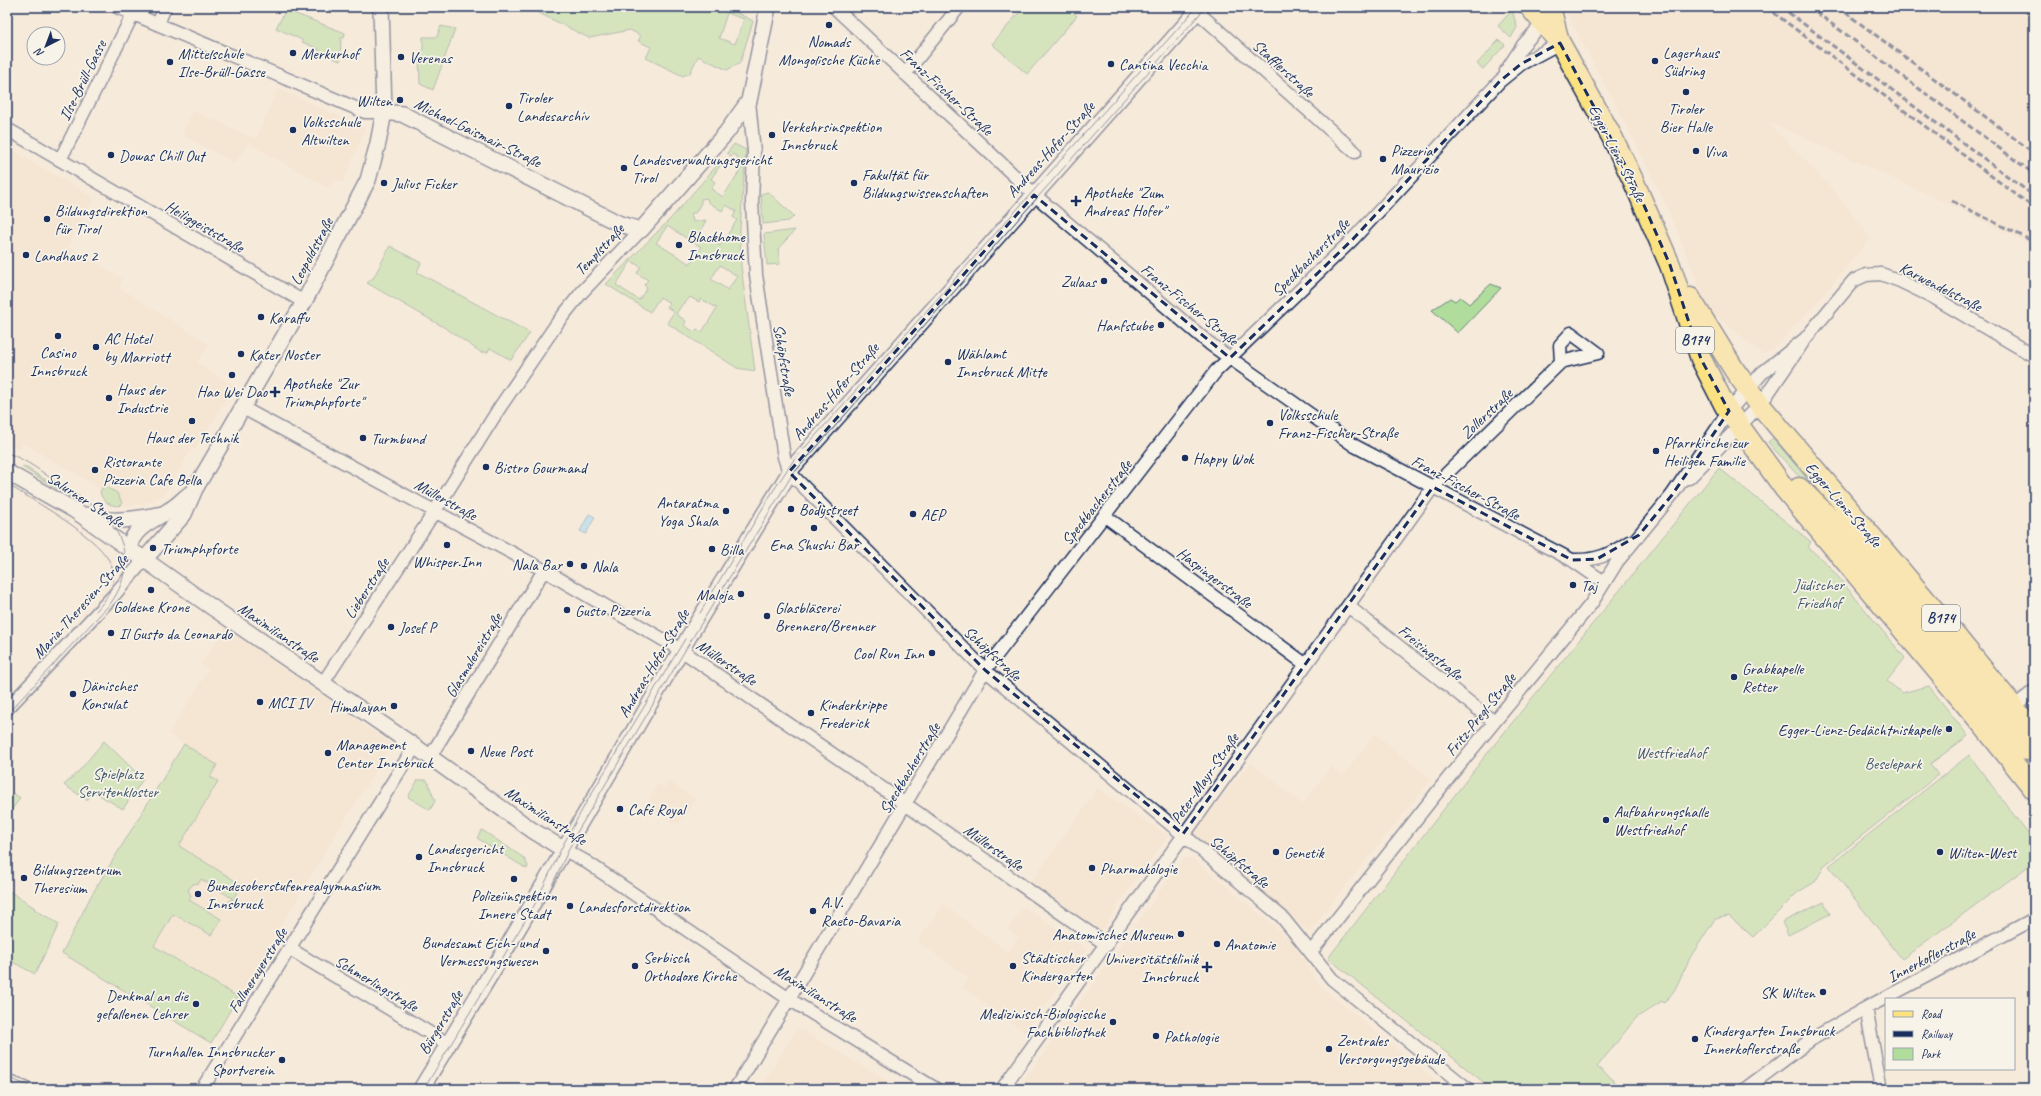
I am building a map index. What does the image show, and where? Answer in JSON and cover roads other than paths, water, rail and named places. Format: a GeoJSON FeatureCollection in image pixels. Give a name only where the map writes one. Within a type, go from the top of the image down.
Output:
{"type":"FeatureCollection","features":[{"type":"Feature","properties":{"kind":"main road","name":"Egger-Lienz-Straße"},"geometry":{"type":"LineString","coordinates":[[1530,7],[1546,15],[1631,175],[1670,265],[1701,359],[1729,410],[1740,427],[1761,453],[1784,488],[1978,718],[2034,789]]}},
{"type":"Feature","properties":{"kind":"main road","name":"Egger-Lienz-Straße"},"geometry":{"type":"LineString","coordinates":[[1670,265],[1747,388],[2015,706],[2031,741]]}},
{"type":"Feature","properties":{"kind":"main road","name":"Egger-Lienz-Straße"},"geometry":{"type":"LineString","coordinates":[[1761,453],[1840,527],[2031,741]]}},
{"type":"Feature","properties":{"kind":"street","name":"Michael-Gaismair-Straße"},"geometry":{"type":"LineString","coordinates":[[117,7],[365,112],[402,114],[620,224],[641,230]]}},
{"type":"Feature","properties":{"kind":"street"},"geometry":{"type":"LineString","coordinates":[[158,24],[165,7]]}},
{"type":"Feature","properties":{"kind":"street","name":"Leopoldstraße"},"geometry":{"type":"LineString","coordinates":[[144,560],[184,514],[195,489],[304,302],[368,180],[378,143],[384,112],[381,7]]}},
{"type":"Feature","properties":{"kind":"street","name":"Templstraße"},"geometry":{"type":"LineString","coordinates":[[435,511],[500,407],[558,322],[582,292],[641,230],[726,133],[749,101],[768,7]]}},
{"type":"Feature","properties":{"kind":"street","name":"Franz-Fischer-Straße"},"geometry":{"type":"LineString","coordinates":[[834,7],[1034,195],[1210,344],[1342,437],[1572,560],[1604,582]]}},
{"type":"Feature","properties":{"kind":"street"},"geometry":{"type":"LineString","coordinates":[[905,74],[959,7]]}},
{"type":"Feature","properties":{"kind":"street","name":"Stafflerstraße"},"geometry":{"type":"LineString","coordinates":[[1196,8],[1355,152]]}},
{"type":"Feature","properties":{"kind":"street","name":"Andreas-Hofer-Straße"},"geometry":{"type":"LineString","coordinates":[[563,849],[789,472],[1034,195],[1196,8]]}},
{"type":"Feature","properties":{"kind":"street","name":"Ilse-Brüll-Gasse"},"geometry":{"type":"LineString","coordinates":[[60,160],[133,14]]}},
{"type":"Feature","properties":{"kind":"street","name":"Speckbacherstraße"},"geometry":{"type":"LineString","coordinates":[[1500,81],[1546,15]]}},
{"type":"Feature","properties":{"kind":"street","name":"Speckbacherstraße"},"geometry":{"type":"LineString","coordinates":[[735,1089],[985,670],[1216,371],[1353,238],[1500,81],[1521,64],[1560,43]]}},
{"type":"Feature","properties":{"kind":"street","name":"Schöpfstraße"},"geometry":{"type":"LineString","coordinates":[[749,101],[754,152],[752,202],[756,275],[784,457],[789,472],[985,670],[1282,917],[1332,979],[1468,1089]]}},
{"type":"Feature","properties":{"kind":"street","name":"Heiliggeiststraße"},"geometry":{"type":"LineString","coordinates":[[7,129],[304,302]]}},
{"type":"Feature","properties":{"kind":"street","name":"Karwendelstraße"},"geometry":{"type":"LineString","coordinates":[[1760,405],[1805,339],[1853,281],[1866,275],[1881,274],[1900,281],[1933,297],[2034,356]]}},
{"type":"Feature","properties":{"kind":"street","name":"Karwendelstraße"},"geometry":{"type":"LineString","coordinates":[[1747,388],[1769,366],[1805,339]]}},
{"type":"Feature","properties":{"kind":"street","name":"Zollerstraße"},"geometry":{"type":"LineString","coordinates":[[1433,487],[1561,362]]}},
{"type":"Feature","properties":{"kind":"street","name":"Fritz-Pregl-Straße"},"geometry":{"type":"LineString","coordinates":[[1672,495],[1729,410],[1747,388]]}},
{"type":"Feature","properties":{"kind":"street","name":"Fritz-Pregl-Straße"},"geometry":{"type":"LineString","coordinates":[[1311,952],[1494,722],[1591,604],[1604,582],[1639,535],[1672,495],[1760,405]]}},
{"type":"Feature","properties":{"kind":"street","name":"Müllerstraße"},"geometry":{"type":"LineString","coordinates":[[243,408],[544,570],[681,650],[906,804],[1106,946]]}},
{"type":"Feature","properties":{"kind":"street","name":"Salurner Straße"},"geometry":{"type":"LineString","coordinates":[[7,472],[74,510],[144,560]]}},
{"type":"Feature","properties":{"kind":"street","name":"Peter-Mayr-Straße"},"geometry":{"type":"LineString","coordinates":[[1002,1089],[1106,946],[1183,834],[1433,487]]}},
{"type":"Feature","properties":{"kind":"street","name":"Leopoldstraße"},"geometry":{"type":"LineString","coordinates":[[129,549],[130,543],[142,527],[164,514],[195,489]]}},
{"type":"Feature","properties":{"kind":"street"},"geometry":{"type":"LineString","coordinates":[[74,510],[96,519],[109,520],[124,520],[164,514]]}},
{"type":"Feature","properties":{"kind":"street","name":"Lieberstraße"},"geometry":{"type":"LineString","coordinates":[[323,683],[435,511]]}},
{"type":"Feature","properties":{"kind":"street","name":"Haspingerstraße"},"geometry":{"type":"LineString","coordinates":[[1105,516],[1305,664]]}},
{"type":"Feature","properties":{"kind":"street"},"geometry":{"type":"LineString","coordinates":[[1572,560],[1586,560],[1606,556],[1639,535]]}},
{"type":"Feature","properties":{"kind":"street","name":"Maximilianstraße"},"geometry":{"type":"LineString","coordinates":[[144,560],[430,757],[532,830],[590,865],[789,999],[936,1089]]}},
{"type":"Feature","properties":{"kind":"street","name":"Maria-Theresien-Straße"},"geometry":{"type":"LineString","coordinates":[[7,709],[114,595],[144,560]]}},
{"type":"Feature","properties":{"kind":"street","name":"Glasmalereistraße"},"geometry":{"type":"LineString","coordinates":[[430,757],[544,570]]}},
{"type":"Feature","properties":{"kind":"street","name":"Freisingstraße"},"geometry":{"type":"LineString","coordinates":[[1348,606],[1494,722]]}},
{"type":"Feature","properties":{"kind":"street"},"geometry":{"type":"LineString","coordinates":[[2015,706],[2034,691]]}},
{"type":"Feature","properties":{"kind":"street","name":"Fallmerayerstraße"},"geometry":{"type":"LineString","coordinates":[[202,1089],[290,949],[338,867],[414,746]]}},
{"type":"Feature","properties":{"kind":"street","name":"Bürgerstraße"},"geometry":{"type":"LineString","coordinates":[[421,1089],[525,916],[563,849]]}},
{"type":"Feature","properties":{"kind":"street","name":"Innerkoflerstraße"},"geometry":{"type":"LineString","coordinates":[[1745,1089],[1812,1039],[1866,1008],[2034,919]]}},
{"type":"Feature","properties":{"kind":"street","name":"Schmerlingstraße"},"geometry":{"type":"LineString","coordinates":[[290,949],[448,1044]]}},
{"type":"Feature","properties":{"kind":"street"},"geometry":{"type":"LineString","coordinates":[[1866,1008],[1881,1089]]}},
{"type":"Feature","properties":{"kind":"street"},"geometry":{"type":"LineString","coordinates":[[7,1080],[28,1089]]}},
{"type":"Feature","properties":{"kind":"water"},"geometry":{"type":"Polygon","coordinates":[[[589,514],[595,517],[586,534],[580,531],[589,514]]]}},
{"type":"Feature","properties":{"kind":"tram line"},"geometry":{"type":"LineString","coordinates":[[700,613],[773,491],[793,461],[1197,7]]}},
{"type":"Feature","properties":{"kind":"tram line"},"geometry":{"type":"LineString","coordinates":[[431,1089],[547,896],[576,834],[693,637],[792,475],[1206,7]]}},
{"type":"Feature","properties":{"kind":"tram line"},"geometry":{"type":"LineString","coordinates":[[7,453],[34,467],[85,500],[103,515],[115,529],[124,550],[125,561],[121,583],[117,594],[110,604],[7,714]]}},
{"type":"Feature","properties":{"kind":"tram line"},"geometry":{"type":"LineString","coordinates":[[7,484],[66,521],[96,544],[106,556],[112,567],[112,585],[104,601],[96,611]]}},
{"type":"Feature","properties":{"kind":"tram line"},"geometry":{"type":"LineString","coordinates":[[424,1089],[535,904],[564,843],[587,801],[685,639]]}},
{"type":"Feature","properties":{"kind":"tram line"},"geometry":{"type":"LineString","coordinates":[[7,1077],[36,1089]]}},
{"type":"Feature","properties":{"kind":"tram line"},"geometry":{"type":"LineString","coordinates":[[7,1084],[19,1089]]}},
{"type":"Feature","properties":{"kind":"railway"},"geometry":{"type":"LineString","coordinates":[[1766,7],[2034,208]]}},
{"type":"Feature","properties":{"kind":"railway"},"geometry":{"type":"LineString","coordinates":[[1781,7],[2034,196]]}},
{"type":"Feature","properties":{"kind":"railway"},"geometry":{"type":"LineString","coordinates":[[1809,7],[2034,174]]}},
{"type":"Feature","properties":{"kind":"railway"},"geometry":{"type":"LineString","coordinates":[[1838,7],[2034,153]]}},
{"type":"Feature","properties":{"kind":"railway"},"geometry":{"type":"LineString","coordinates":[[1952,201],[2034,242]]}},
{"type":"Feature","properties":{"kind":"place","name":"Nomads Mongolische Küche"},"geometry":{"type":"Point","coordinates":[829,25]}},
{"type":"Feature","properties":{"kind":"place","name":"Merkurhof"},"geometry":{"type":"Point","coordinates":[293,53]}},
{"type":"Feature","properties":{"kind":"place","name":"Verenas"},"geometry":{"type":"Point","coordinates":[401,57]}},
{"type":"Feature","properties":{"kind":"place","name":"Lagerhaus Südring"},"geometry":{"type":"Point","coordinates":[1655,61]}},
{"type":"Feature","properties":{"kind":"place","name":"Mittelschule Ilse-Brüll-Gasse"},"geometry":{"type":"Point","coordinates":[170,62]}},
{"type":"Feature","properties":{"kind":"place","name":"Cantina Vecchia"},"geometry":{"type":"Point","coordinates":[1111,64]}},
{"type":"Feature","properties":{"kind":"place","name":"Tiroler Bier Halle"},"geometry":{"type":"Point","coordinates":[1686,92]}},
{"type":"Feature","properties":{"kind":"place","name":"Wilten"},"geometry":{"type":"Point","coordinates":[400,100]}},
{"type":"Feature","properties":{"kind":"place","name":"Tiroler Landesarchiv"},"geometry":{"type":"Point","coordinates":[509,106]}},
{"type":"Feature","properties":{"kind":"place","name":"Volksschule Altwilten"},"geometry":{"type":"Point","coordinates":[293,130]}},
{"type":"Feature","properties":{"kind":"place","name":"Verkehrsinspektion Innsbruck"},"geometry":{"type":"Point","coordinates":[772,135]}},
{"type":"Feature","properties":{"kind":"place","name":"Viva"},"geometry":{"type":"Point","coordinates":[1696,151]}},
{"type":"Feature","properties":{"kind":"place","name":"Dowas Chill Out"},"geometry":{"type":"Point","coordinates":[111,155]}},
{"type":"Feature","properties":{"kind":"place","name":"Pizzeria Maurizio"},"geometry":{"type":"Point","coordinates":[1383,159]}},
{"type":"Feature","properties":{"kind":"place","name":"Landesverwaltungsgericht Tirol"},"geometry":{"type":"Point","coordinates":[624,168]}},
{"type":"Feature","properties":{"kind":"place","name":"Julius Ficker"},"geometry":{"type":"Point","coordinates":[384,183]}},
{"type":"Feature","properties":{"kind":"place","name":"Fakultät für Bildungswissenschaften"},"geometry":{"type":"Point","coordinates":[854,183]}},
{"type":"Feature","properties":{"kind":"place","name":"Apotheke \"Zum Andreas Hofer\""},"geometry":{"type":"Point","coordinates":[1076,201]}},
{"type":"Feature","properties":{"kind":"place","name":"Bildungsdirektion für Tirol"},"geometry":{"type":"Point","coordinates":[47,219]}},
{"type":"Feature","properties":{"kind":"place","name":"Blackhome Innsbruck"},"geometry":{"type":"Point","coordinates":[679,245]}},
{"type":"Feature","properties":{"kind":"place","name":"Landhaus 2"},"geometry":{"type":"Point","coordinates":[26,255]}},
{"type":"Feature","properties":{"kind":"place","name":"Zulaas"},"geometry":{"type":"Point","coordinates":[1104,281]}},
{"type":"Feature","properties":{"kind":"place","name":"Karaffu"},"geometry":{"type":"Point","coordinates":[261,317]}},
{"type":"Feature","properties":{"kind":"place","name":"Hanfstube"},"geometry":{"type":"Point","coordinates":[1161,325]}},
{"type":"Feature","properties":{"kind":"place","name":"Casino Innsbruck"},"geometry":{"type":"Point","coordinates":[58,336]}},
{"type":"Feature","properties":{"kind":"place","name":"AC Hotel by Marriott"},"geometry":{"type":"Point","coordinates":[96,347]}},
{"type":"Feature","properties":{"kind":"place","name":"Kater Noster"},"geometry":{"type":"Point","coordinates":[241,354]}},
{"type":"Feature","properties":{"kind":"place","name":"Wählamt Innsbruck Mitte"},"geometry":{"type":"Point","coordinates":[948,362]}},
{"type":"Feature","properties":{"kind":"place","name":"Hao Wei Dao"},"geometry":{"type":"Point","coordinates":[232,375]}},
{"type":"Feature","properties":{"kind":"place","name":"Apotheke \"Zur Triumphpforte\""},"geometry":{"type":"Point","coordinates":[275,392]}},
{"type":"Feature","properties":{"kind":"place","name":"Haus der Industrie"},"geometry":{"type":"Point","coordinates":[109,398]}},
{"type":"Feature","properties":{"kind":"place","name":"Haus der Technik"},"geometry":{"type":"Point","coordinates":[192,421]}},
{"type":"Feature","properties":{"kind":"place","name":"Volksschule Franz-Fischer-Straße"},"geometry":{"type":"Point","coordinates":[1270,423]}},
{"type":"Feature","properties":{"kind":"place","name":"Turmbund"},"geometry":{"type":"Point","coordinates":[363,438]}},
{"type":"Feature","properties":{"kind":"place","name":"Pfarrkirche zur Heiligen Familie"},"geometry":{"type":"Point","coordinates":[1656,451]}},
{"type":"Feature","properties":{"kind":"place","name":"Happy Wok"},"geometry":{"type":"Point","coordinates":[1185,458]}},
{"type":"Feature","properties":{"kind":"place","name":"Bistro Gourmand"},"geometry":{"type":"Point","coordinates":[486,467]}},
{"type":"Feature","properties":{"kind":"place","name":"Ristorante Pizzeria Cafe Bella"},"geometry":{"type":"Point","coordinates":[95,470]}},
{"type":"Feature","properties":{"kind":"place","name":"Bodystreet"},"geometry":{"type":"Point","coordinates":[791,509]}},
{"type":"Feature","properties":{"kind":"place","name":"Antaratma Yoga Shala"},"geometry":{"type":"Point","coordinates":[726,511]}},
{"type":"Feature","properties":{"kind":"place","name":"AEP"},"geometry":{"type":"Point","coordinates":[913,514]}},
{"type":"Feature","properties":{"kind":"place","name":"Ena Shushi Bar"},"geometry":{"type":"Point","coordinates":[814,528]}},
{"type":"Feature","properties":{"kind":"place","name":"Whisper.Inn"},"geometry":{"type":"Point","coordinates":[447,545]}},
{"type":"Feature","properties":{"kind":"place","name":"Triumphpforte"},"geometry":{"type":"Point","coordinates":[153,548]}},
{"type":"Feature","properties":{"kind":"place","name":"Billa"},"geometry":{"type":"Point","coordinates":[712,549]}},
{"type":"Feature","properties":{"kind":"place","name":"Nala Bar"},"geometry":{"type":"Point","coordinates":[570,564]}},
{"type":"Feature","properties":{"kind":"place","name":"Nala"},"geometry":{"type":"Point","coordinates":[584,566]}},
{"type":"Feature","properties":{"kind":"place","name":"Taj"},"geometry":{"type":"Point","coordinates":[1573,585]}},
{"type":"Feature","properties":{"kind":"place","name":"Goldene Krone"},"geometry":{"type":"Point","coordinates":[151,590]}},
{"type":"Feature","properties":{"kind":"place","name":"Maloja"},"geometry":{"type":"Point","coordinates":[741,594]}},
{"type":"Feature","properties":{"kind":"place","name":"Gusto Pizzeria"},"geometry":{"type":"Point","coordinates":[567,610]}},
{"type":"Feature","properties":{"kind":"place","name":"Glasbläserei Brennero/Brenner"},"geometry":{"type":"Point","coordinates":[767,616]}},
{"type":"Feature","properties":{"kind":"place","name":"Josef P"},"geometry":{"type":"Point","coordinates":[391,627]}},
{"type":"Feature","properties":{"kind":"place","name":"Il Gusto da Leonardo"},"geometry":{"type":"Point","coordinates":[111,633]}},
{"type":"Feature","properties":{"kind":"place","name":"Cool Run Inn"},"geometry":{"type":"Point","coordinates":[932,653]}},
{"type":"Feature","properties":{"kind":"place","name":"Grabkapelle Retter"},"geometry":{"type":"Point","coordinates":[1734,677]}},
{"type":"Feature","properties":{"kind":"place","name":"Dänisches Konsulat"},"geometry":{"type":"Point","coordinates":[73,694]}},
{"type":"Feature","properties":{"kind":"place","name":"MCI IV"},"geometry":{"type":"Point","coordinates":[260,702]}},
{"type":"Feature","properties":{"kind":"place","name":"Himalayan"},"geometry":{"type":"Point","coordinates":[394,706]}},
{"type":"Feature","properties":{"kind":"place","name":"Kinderkrippe Frederick"},"geometry":{"type":"Point","coordinates":[811,713]}},
{"type":"Feature","properties":{"kind":"place","name":"Egger-Lienz-Gedächtniskapelle"},"geometry":{"type":"Point","coordinates":[1949,729]}},
{"type":"Feature","properties":{"kind":"place","name":"Neue Post"},"geometry":{"type":"Point","coordinates":[471,751]}},
{"type":"Feature","properties":{"kind":"place","name":"Management Center Innsbruck"},"geometry":{"type":"Point","coordinates":[328,753]}},
{"type":"Feature","properties":{"kind":"place","name":"Café Royal"},"geometry":{"type":"Point","coordinates":[620,809]}},
{"type":"Feature","properties":{"kind":"place","name":"Aufbahrungshalle Westfriedhof"},"geometry":{"type":"Point","coordinates":[1606,820]}},
{"type":"Feature","properties":{"kind":"place","name":"Genetik"},"geometry":{"type":"Point","coordinates":[1276,852]}},
{"type":"Feature","properties":{"kind":"place","name":"Wilten-West"},"geometry":{"type":"Point","coordinates":[1940,852]}},
{"type":"Feature","properties":{"kind":"place","name":"Landesgericht Innsbruck"},"geometry":{"type":"Point","coordinates":[419,857]}},
{"type":"Feature","properties":{"kind":"place","name":"Pharmakologie"},"geometry":{"type":"Point","coordinates":[1092,868]}},
{"type":"Feature","properties":{"kind":"place","name":"Bildungszentrum Theresium"},"geometry":{"type":"Point","coordinates":[24,878]}},
{"type":"Feature","properties":{"kind":"place","name":"Polizeiinspektion Innere Stadt"},"geometry":{"type":"Point","coordinates":[514,879]}},
{"type":"Feature","properties":{"kind":"place","name":"Bundesoberstufenrealgymnasium Innsbruck"},"geometry":{"type":"Point","coordinates":[198,894]}},
{"type":"Feature","properties":{"kind":"place","name":"Landesforstdirektion"},"geometry":{"type":"Point","coordinates":[570,906]}},
{"type":"Feature","properties":{"kind":"place","name":"A.V. Raeto-Bavaria"},"geometry":{"type":"Point","coordinates":[813,911]}},
{"type":"Feature","properties":{"kind":"place","name":"Anatomisches Museum"},"geometry":{"type":"Point","coordinates":[1181,934]}},
{"type":"Feature","properties":{"kind":"place","name":"Anatomie"},"geometry":{"type":"Point","coordinates":[1217,944]}},
{"type":"Feature","properties":{"kind":"place","name":"Bundesamt Eich- und Vermessungswesen"},"geometry":{"type":"Point","coordinates":[546,951]}},
{"type":"Feature","properties":{"kind":"place","name":"Serbisch Orthodoxe Kirche"},"geometry":{"type":"Point","coordinates":[635,966]}},
{"type":"Feature","properties":{"kind":"place","name":"Städtischer Kindergarten"},"geometry":{"type":"Point","coordinates":[1013,966]}},
{"type":"Feature","properties":{"kind":"place","name":"Universitätsklinik Innsbruck"},"geometry":{"type":"Point","coordinates":[1207,967]}},
{"type":"Feature","properties":{"kind":"place","name":"SK Wilten"},"geometry":{"type":"Point","coordinates":[1823,992]}},
{"type":"Feature","properties":{"kind":"place","name":"Denkmal an die gefallenen Lehrer"},"geometry":{"type":"Point","coordinates":[196,1004]}},
{"type":"Feature","properties":{"kind":"place","name":"Medizinisch-Biologische Fachbibliothek"},"geometry":{"type":"Point","coordinates":[1113,1022]}},
{"type":"Feature","properties":{"kind":"place","name":"Pathologie"},"geometry":{"type":"Point","coordinates":[1156,1036]}},
{"type":"Feature","properties":{"kind":"place","name":"Kindergarten Innsbruck Innerkoflerstraße"},"geometry":{"type":"Point","coordinates":[1695,1039]}},
{"type":"Feature","properties":{"kind":"place","name":"Zentrales Versorgungsgebäude"},"geometry":{"type":"Point","coordinates":[1329,1049]}},
{"type":"Feature","properties":{"kind":"place","name":"Turnhallen Innsbrucker Sportverein"},"geometry":{"type":"Point","coordinates":[282,1060]}},
{"type":"Feature","properties":{"kind":"park label","name":"Jüdischer Friedhof"},"geometry":{"type":"Point","coordinates":[1819,593]}},
{"type":"Feature","properties":{"kind":"park label","name":"Westfriedhof"},"geometry":{"type":"Point","coordinates":[1671,752]}},
{"type":"Feature","properties":{"kind":"park label","name":"Beselepark"},"geometry":{"type":"Point","coordinates":[1893,763]}},
{"type":"Feature","properties":{"kind":"park label","name":"Spielplatz Servitenkloster"},"geometry":{"type":"Point","coordinates":[118,782]}}]}
